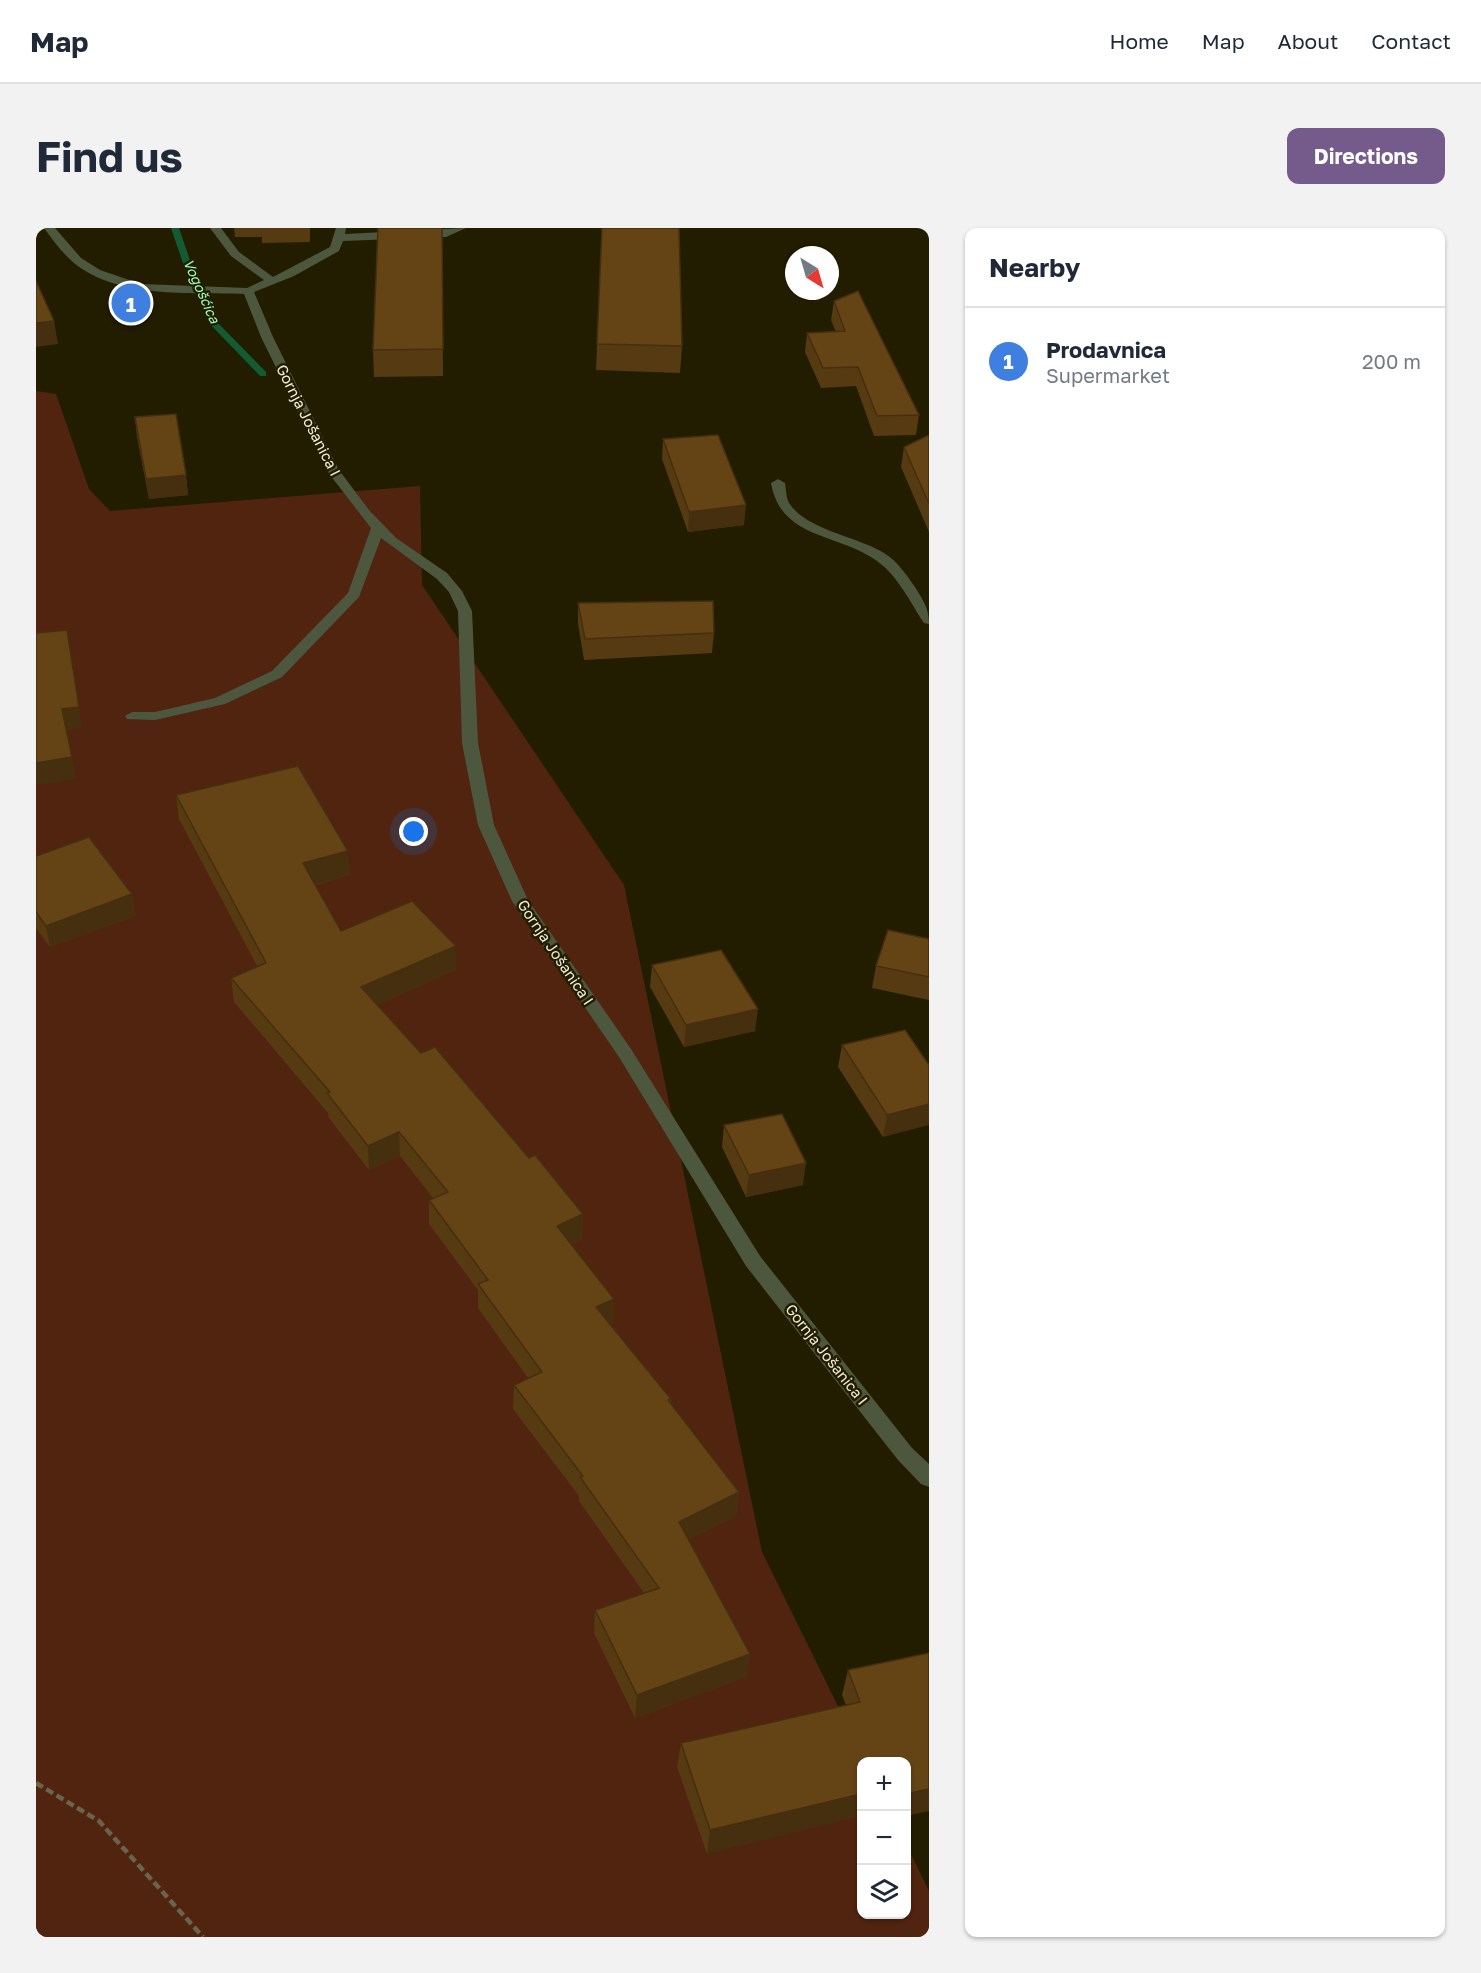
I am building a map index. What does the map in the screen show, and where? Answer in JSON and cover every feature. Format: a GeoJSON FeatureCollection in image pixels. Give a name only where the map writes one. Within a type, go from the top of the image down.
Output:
{"type":"FeatureCollection","features":[{"type":"Feature","properties":{"kind":"street"},"geometry":{"type":"LineString","coordinates":[[49,228],[77,260],[96,272],[140,287],[227,291],[248,291],[290,274],[335,249],[340,233],[446,234],[461,228]]}},
{"type":"Feature","properties":{"kind":"street"},"geometry":{"type":"LineString","coordinates":[[215,228],[235,254],[272,281]]}},
{"type":"Feature","properties":{"kind":"street","name":"Gornja Jošanica I"},"geometry":{"type":"LineString","coordinates":[[248,291],[267,337],[333,471],[391,541],[442,576],[455,591],[465,610],[470,743],[486,825],[520,901],[625,1053],[753,1261],[905,1454],[929,1478]]}},
{"type":"Feature","properties":{"kind":"street"},"geometry":{"type":"LineString","coordinates":[[778,483],[783,505],[796,518],[815,530],[882,557],[899,576],[929,620]]}},
{"type":"Feature","properties":{"kind":"street"},"geometry":{"type":"LineString","coordinates":[[132,716],[155,716],[220,701],[277,674],[354,594],[378,527]]}},
{"type":"Feature","properties":{"kind":"path"},"geometry":{"type":"LineString","coordinates":[[36,1783],[99,1821],[203,1937]]}},
{"type":"Feature","properties":{"kind":"shaded area"},"geometry":{"type":"Polygon","coordinates":[[[36,391],[56,394],[89,489],[110,511],[420,486],[422,585],[624,885],[762,1552],[863,1757],[857,1757],[857,1919],[911,1919],[911,1854],[929,1891],[929,1937],[36,1937],[36,391]]]}},
{"type":"Feature","properties":{"kind":"building"},"geometry":{"type":"Polygon","coordinates":[[[378,228],[442,228],[443,349],[373,350],[378,228]]]}},
{"type":"Feature","properties":{"kind":"building"},"geometry":{"type":"Polygon","coordinates":[[[602,228],[679,228],[682,346],[597,344],[602,228]]]}},
{"type":"Feature","properties":{"kind":"building"},"geometry":{"type":"Polygon","coordinates":[[[36,281],[54,321],[36,323],[36,281]]]}},
{"type":"Feature","properties":{"kind":"building"},"geometry":{"type":"Polygon","coordinates":[[[858,291],[919,415],[877,416],[858,367],[823,368],[807,333],[845,331],[834,301],[858,291]]]}},
{"type":"Feature","properties":{"kind":"building"},"geometry":{"type":"Polygon","coordinates":[[[176,414],[186,475],[146,479],[135,417],[176,414]]]}},
{"type":"Feature","properties":{"kind":"building"},"geometry":{"type":"Polygon","coordinates":[[[718,435],[746,505],[689,512],[663,439],[718,435]]]}},
{"type":"Feature","properties":{"kind":"building"},"geometry":{"type":"Polygon","coordinates":[[[929,435],[929,504],[904,447],[929,435]]]}},
{"type":"Feature","properties":{"kind":"building"},"geometry":{"type":"Polygon","coordinates":[[[713,601],[714,633],[585,639],[578,603],[713,601]]]}},
{"type":"Feature","properties":{"kind":"building"},"geometry":{"type":"Polygon","coordinates":[[[67,630],[79,707],[62,709],[72,757],[36,763],[36,633],[67,630]]]}},
{"type":"Feature","properties":{"kind":"building"},"geometry":{"type":"Polygon","coordinates":[[[298,766],[348,851],[303,863],[341,931],[412,901],[456,946],[361,987],[421,1053],[435,1047],[529,1158],[535,1155],[583,1214],[557,1226],[614,1299],[596,1307],[671,1399],[668,1400],[739,1492],[679,1522],[750,1654],[637,1695],[595,1610],[659,1588],[580,1477],[583,1476],[514,1385],[542,1372],[478,1284],[488,1280],[429,1200],[448,1192],[399,1132],[368,1146],[327,1093],[330,1092],[231,978],[266,963],[176,795],[298,766]]]}},
{"type":"Feature","properties":{"kind":"building"},"geometry":{"type":"Polygon","coordinates":[[[89,837],[132,894],[46,926],[36,912],[36,856],[89,837]]]}},
{"type":"Feature","properties":{"kind":"building"},"geometry":{"type":"Polygon","coordinates":[[[888,930],[929,939],[929,977],[876,966],[888,930]]]}},
{"type":"Feature","properties":{"kind":"building"},"geometry":{"type":"Polygon","coordinates":[[[721,950],[758,1009],[686,1025],[652,965],[721,950]]]}},
{"type":"Feature","properties":{"kind":"building"},"geometry":{"type":"Polygon","coordinates":[[[905,1030],[929,1065],[929,1104],[887,1115],[842,1045],[905,1030]]]}},
{"type":"Feature","properties":{"kind":"building"},"geometry":{"type":"Polygon","coordinates":[[[782,1114],[806,1163],[749,1175],[724,1125],[782,1114]]]}},
{"type":"Feature","properties":{"kind":"building"},"geometry":{"type":"Polygon","coordinates":[[[929,1653],[929,1789],[911,1793],[911,1757],[857,1757],[857,1795],[710,1830],[681,1743],[860,1702],[848,1670],[929,1653]]]}},
{"type":"Feature","properties":{"kind":"waterway","name":"Vogošćica"},"geometry":{"type":"LineString","coordinates":[[175,228],[188,266],[213,323],[263,374]]}},
{"type":"Feature","properties":{"kind":"place","name":"Prodavnica"},"geometry":{"type":"Point","coordinates":[131,303]}}]}
